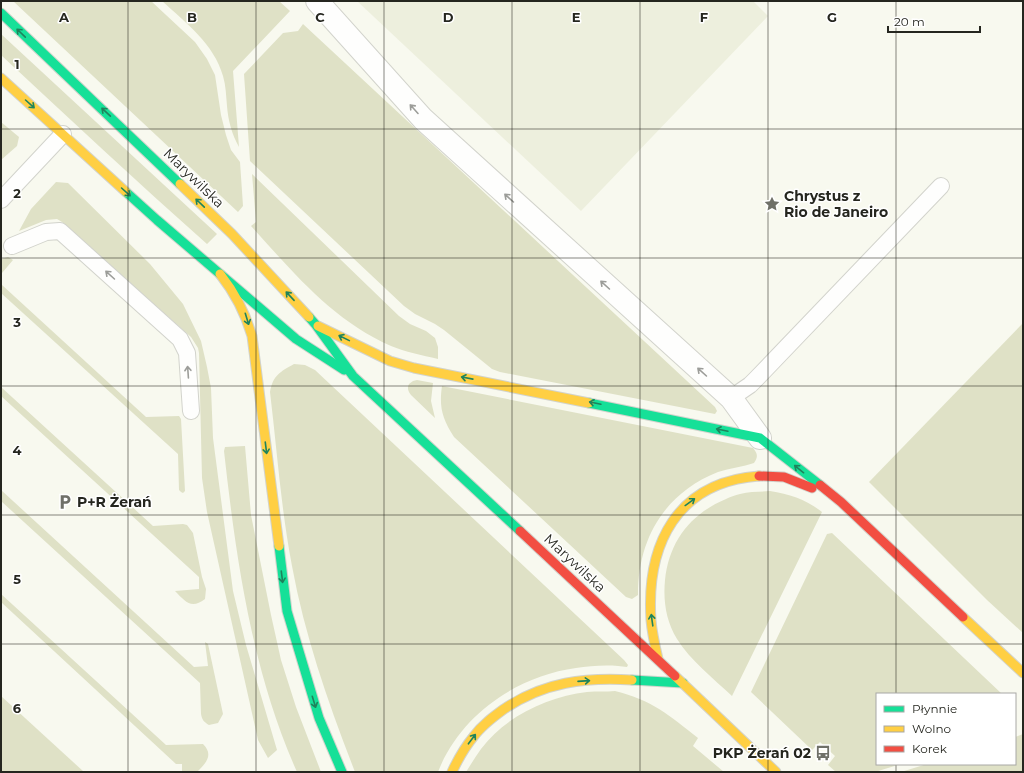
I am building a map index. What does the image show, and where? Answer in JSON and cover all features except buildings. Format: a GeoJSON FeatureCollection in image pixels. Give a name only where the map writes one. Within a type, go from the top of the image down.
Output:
{"type":"FeatureCollection","features":[{"type":"Feature","properties":{"kind":"street"},"geometry":{"type":"LineString","coordinates":[[317,1],[423,119],[731,398],[760,438],[841,502],[1023,674]]}},
{"type":"Feature","properties":{"kind":"street","name":"Marywilska"},"geometry":{"type":"LineString","coordinates":[[1,13],[226,228],[316,325],[354,376],[474,490],[658,659],[776,772]]}},
{"type":"Feature","properties":{"kind":"street","name":"Marywilska"},"geometry":{"type":"LineString","coordinates":[[1,78],[157,220],[296,339],[354,376]]}},
{"type":"Feature","properties":{"kind":"street"},"geometry":{"type":"LineString","coordinates":[[220,274],[240,302],[252,336],[287,611],[319,718],[342,772]]}},
{"type":"Feature","properties":{"kind":"street"},"geometry":{"type":"LineString","coordinates":[[316,325],[390,361],[414,368],[760,438]]}},
{"type":"Feature","properties":{"kind":"street"},"geometry":{"type":"LineString","coordinates":[[658,659],[651,615],[652,580],[661,542],[670,524],[685,505],[706,491],[729,480],[754,476],[782,476],[841,502]]}},
{"type":"Feature","properties":{"kind":"street"},"geometry":{"type":"LineString","coordinates":[[452,772],[461,754],[474,737],[498,713],[547,687],[572,682],[606,679],[683,683]]}},
{"type":"Feature","properties":{"kind":"lane"},"geometry":{"type":"LineString","coordinates":[[1,200],[63,134]]}},
{"type":"Feature","properties":{"kind":"lane"},"geometry":{"type":"LineString","coordinates":[[731,398],[750,385],[757,378],[941,186]]}},
{"type":"Feature","properties":{"kind":"lane"},"geometry":{"type":"LineString","coordinates":[[12,246],[46,232],[60,231],[180,339],[187,353],[191,411]]}},
{"type":"Feature","properties":{"kind":"shaded area"},"geometry":{"type":"Polygon","coordinates":[[[13,1],[151,1],[195,42],[207,59],[215,75],[221,115],[226,135],[231,150],[240,162],[243,206],[238,212],[13,1]]]}},
{"type":"Feature","properties":{"kind":"shaded area"},"geometry":{"type":"Polygon","coordinates":[[[162,1],[279,1],[290,11],[233,71],[239,147],[234,138],[229,122],[225,84],[219,64],[206,44],[198,35],[162,1]]]}},
{"type":"Feature","properties":{"kind":"shaded area"},"geometry":{"type":"Polygon","coordinates":[[[357,1],[753,1],[768,16],[581,211],[357,1]]]}},
{"type":"Feature","properties":{"kind":"shaded area"},"geometry":{"type":"Polygon","coordinates":[[[303,24],[715,407],[717,411],[715,414],[500,372],[492,369],[444,330],[415,314],[404,306],[250,161],[244,74],[283,33],[298,31],[303,24]]]}},
{"type":"Feature","properties":{"kind":"shaded area"},"geometry":{"type":"Polygon","coordinates":[[[1,34],[217,234],[207,244],[1,55],[1,34]]]}},
{"type":"Feature","properties":{"kind":"shaded area"},"geometry":{"type":"Polygon","coordinates":[[[1,122],[19,137],[17,146],[1,160],[1,122]]]}},
{"type":"Feature","properties":{"kind":"shaded area"},"geometry":{"type":"Polygon","coordinates":[[[252,174],[399,316],[410,324],[426,331],[435,338],[438,347],[438,359],[396,348],[370,335],[350,323],[315,294],[251,226],[256,222],[252,174]]]}},
{"type":"Feature","properties":{"kind":"shaded area"},"geometry":{"type":"Polygon","coordinates":[[[56,182],[68,183],[150,264],[183,304],[201,341],[211,388],[213,438],[233,591],[246,645],[277,750],[268,758],[258,740],[207,512],[202,478],[198,348],[191,337],[62,222],[57,219],[46,220],[19,231],[31,209],[56,182]]]}},
{"type":"Feature","properties":{"kind":"shaded area"},"geometry":{"type":"Polygon","coordinates":[[[8,257],[13,260],[2,273],[2,285],[146,417],[179,416],[181,419],[185,491],[183,493],[179,490],[178,454],[1,293],[1,259],[8,257]]]}},
{"type":"Feature","properties":{"kind":"shaded area"},"geometry":{"type":"Polygon","coordinates":[[[1023,323],[1023,633],[987,600],[869,482],[1023,323]]]}},
{"type":"Feature","properties":{"kind":"shaded area"},"geometry":{"type":"Polygon","coordinates":[[[294,364],[305,365],[315,370],[624,660],[628,665],[627,667],[591,666],[554,672],[512,689],[476,716],[448,751],[438,772],[355,772],[336,722],[311,645],[297,592],[285,523],[270,392],[275,378],[285,369],[294,364]]]}},
{"type":"Feature","properties":{"kind":"shaded area"},"geometry":{"type":"Polygon","coordinates":[[[417,380],[433,383],[431,401],[435,418],[409,392],[409,384],[417,380]]]}},
{"type":"Feature","properties":{"kind":"shaded area"},"geometry":{"type":"Polygon","coordinates":[[[442,386],[753,448],[757,454],[757,457],[754,463],[727,469],[699,481],[683,492],[669,505],[658,520],[649,537],[639,574],[638,595],[632,599],[626,597],[454,437],[442,412],[442,386]]]}},
{"type":"Feature","properties":{"kind":"shaded area"},"geometry":{"type":"Polygon","coordinates":[[[1,387],[153,526],[187,525],[193,533],[206,589],[205,599],[196,604],[188,603],[175,591],[199,589],[199,577],[1,396],[1,387]]]}},
{"type":"Feature","properties":{"kind":"shaded area"},"geometry":{"type":"Polygon","coordinates":[[[245,446],[251,515],[281,660],[296,707],[321,772],[297,772],[281,734],[257,655],[248,614],[234,533],[224,451],[225,447],[245,446]]]}},
{"type":"Feature","properties":{"kind":"shaded area"},"geometry":{"type":"Polygon","coordinates":[[[1,490],[194,667],[208,666],[205,642],[208,644],[223,714],[218,723],[209,725],[202,718],[200,683],[1,501],[1,490]]]}},
{"type":"Feature","properties":{"kind":"shaded area"},"geometry":{"type":"Polygon","coordinates":[[[770,491],[798,498],[822,512],[732,696],[682,647],[673,632],[665,603],[664,588],[667,566],[671,553],[684,531],[692,521],[702,513],[713,505],[734,495],[748,492],[770,491]]]}},
{"type":"Feature","properties":{"kind":"shaded area"},"geometry":{"type":"Polygon","coordinates":[[[832,533],[1001,693],[876,693],[876,765],[898,765],[875,772],[836,772],[828,765],[835,756],[820,742],[812,750],[751,692],[827,534],[832,533]]]}},
{"type":"Feature","properties":{"kind":"shaded area"},"geometry":{"type":"Polygon","coordinates":[[[1,594],[166,745],[203,744],[208,752],[208,759],[206,762],[197,772],[182,772],[182,764],[176,764],[1,602],[1,594]]]}},
{"type":"Feature","properties":{"kind":"shaded area"},"geometry":{"type":"Polygon","coordinates":[[[615,691],[640,699],[660,709],[678,722],[698,738],[693,746],[724,772],[466,772],[491,737],[502,727],[528,710],[557,698],[587,692],[615,691]]]}},
{"type":"Feature","properties":{"kind":"shaded area"},"geometry":{"type":"Polygon","coordinates":[[[1,696],[84,772],[4,772],[1,770],[1,696]]]}},
{"type":"Feature","properties":{"kind":"shaded area"},"geometry":{"type":"Polygon","coordinates":[[[1023,734],[1023,772],[901,772],[924,765],[1016,765],[1016,737],[1023,734]]]}},
{"type":"Feature","properties":{"kind":"traffic: fast"},"geometry":{"type":"LineString","coordinates":[[1,13],[180,184]]}},
{"type":"Feature","properties":{"kind":"traffic: fast"},"geometry":{"type":"LineString","coordinates":[[126,192],[296,339],[344,370]]}},
{"type":"Feature","properties":{"kind":"traffic: fast"},"geometry":{"type":"LineString","coordinates":[[309,317],[353,376],[520,531]]}},
{"type":"Feature","properties":{"kind":"traffic: fast"},"geometry":{"type":"LineString","coordinates":[[589,403],[760,438],[820,485]]}},
{"type":"Feature","properties":{"kind":"traffic: fast"},"geometry":{"type":"LineString","coordinates":[[279,546],[287,611],[319,718],[342,772]]}},
{"type":"Feature","properties":{"kind":"traffic: fast"},"geometry":{"type":"LineString","coordinates":[[632,680],[683,683]]}},
{"type":"Feature","properties":{"kind":"traffic: slow"},"geometry":{"type":"LineString","coordinates":[[1,78],[126,192]]}},
{"type":"Feature","properties":{"kind":"traffic: slow"},"geometry":{"type":"LineString","coordinates":[[180,184],[232,234],[309,317]]}},
{"type":"Feature","properties":{"kind":"traffic: slow"},"geometry":{"type":"LineString","coordinates":[[220,274],[239,303],[252,336],[279,546]]}},
{"type":"Feature","properties":{"kind":"traffic: slow"},"geometry":{"type":"LineString","coordinates":[[318,326],[390,361],[414,368],[589,403]]}},
{"type":"Feature","properties":{"kind":"traffic: slow"},"geometry":{"type":"LineString","coordinates":[[658,659],[651,625],[651,592],[654,566],[661,543],[672,522],[687,504],[707,490],[731,481],[759,476]]}},
{"type":"Feature","properties":{"kind":"traffic: slow"},"geometry":{"type":"LineString","coordinates":[[963,617],[1023,673]]}},
{"type":"Feature","properties":{"kind":"traffic: slow"},"geometry":{"type":"LineString","coordinates":[[675,676],[776,772]]}},
{"type":"Feature","properties":{"kind":"traffic: slow"},"geometry":{"type":"LineString","coordinates":[[452,772],[459,758],[481,728],[504,709],[519,700],[550,687],[565,683],[598,679],[632,680]]}},
{"type":"Feature","properties":{"kind":"traffic: jam"},"geometry":{"type":"LineString","coordinates":[[759,476],[784,477],[812,488]]}},
{"type":"Feature","properties":{"kind":"traffic: jam"},"geometry":{"type":"LineString","coordinates":[[820,485],[841,502],[963,617]]}},
{"type":"Feature","properties":{"kind":"traffic: jam"},"geometry":{"type":"LineString","coordinates":[[520,531],[675,676]]}},
{"type":"Feature","properties":{"kind":"place","name":"Chrystus z Rio de Janeiro"},"geometry":{"type":"Point","coordinates":[772,204]}},
{"type":"Feature","properties":{"kind":"place","name":"P+R Żerań"},"geometry":{"type":"Point","coordinates":[65,502]}},
{"type":"Feature","properties":{"kind":"place","name":"PKP Żerań 02"},"geometry":{"type":"Point","coordinates":[823,753]}}]}
